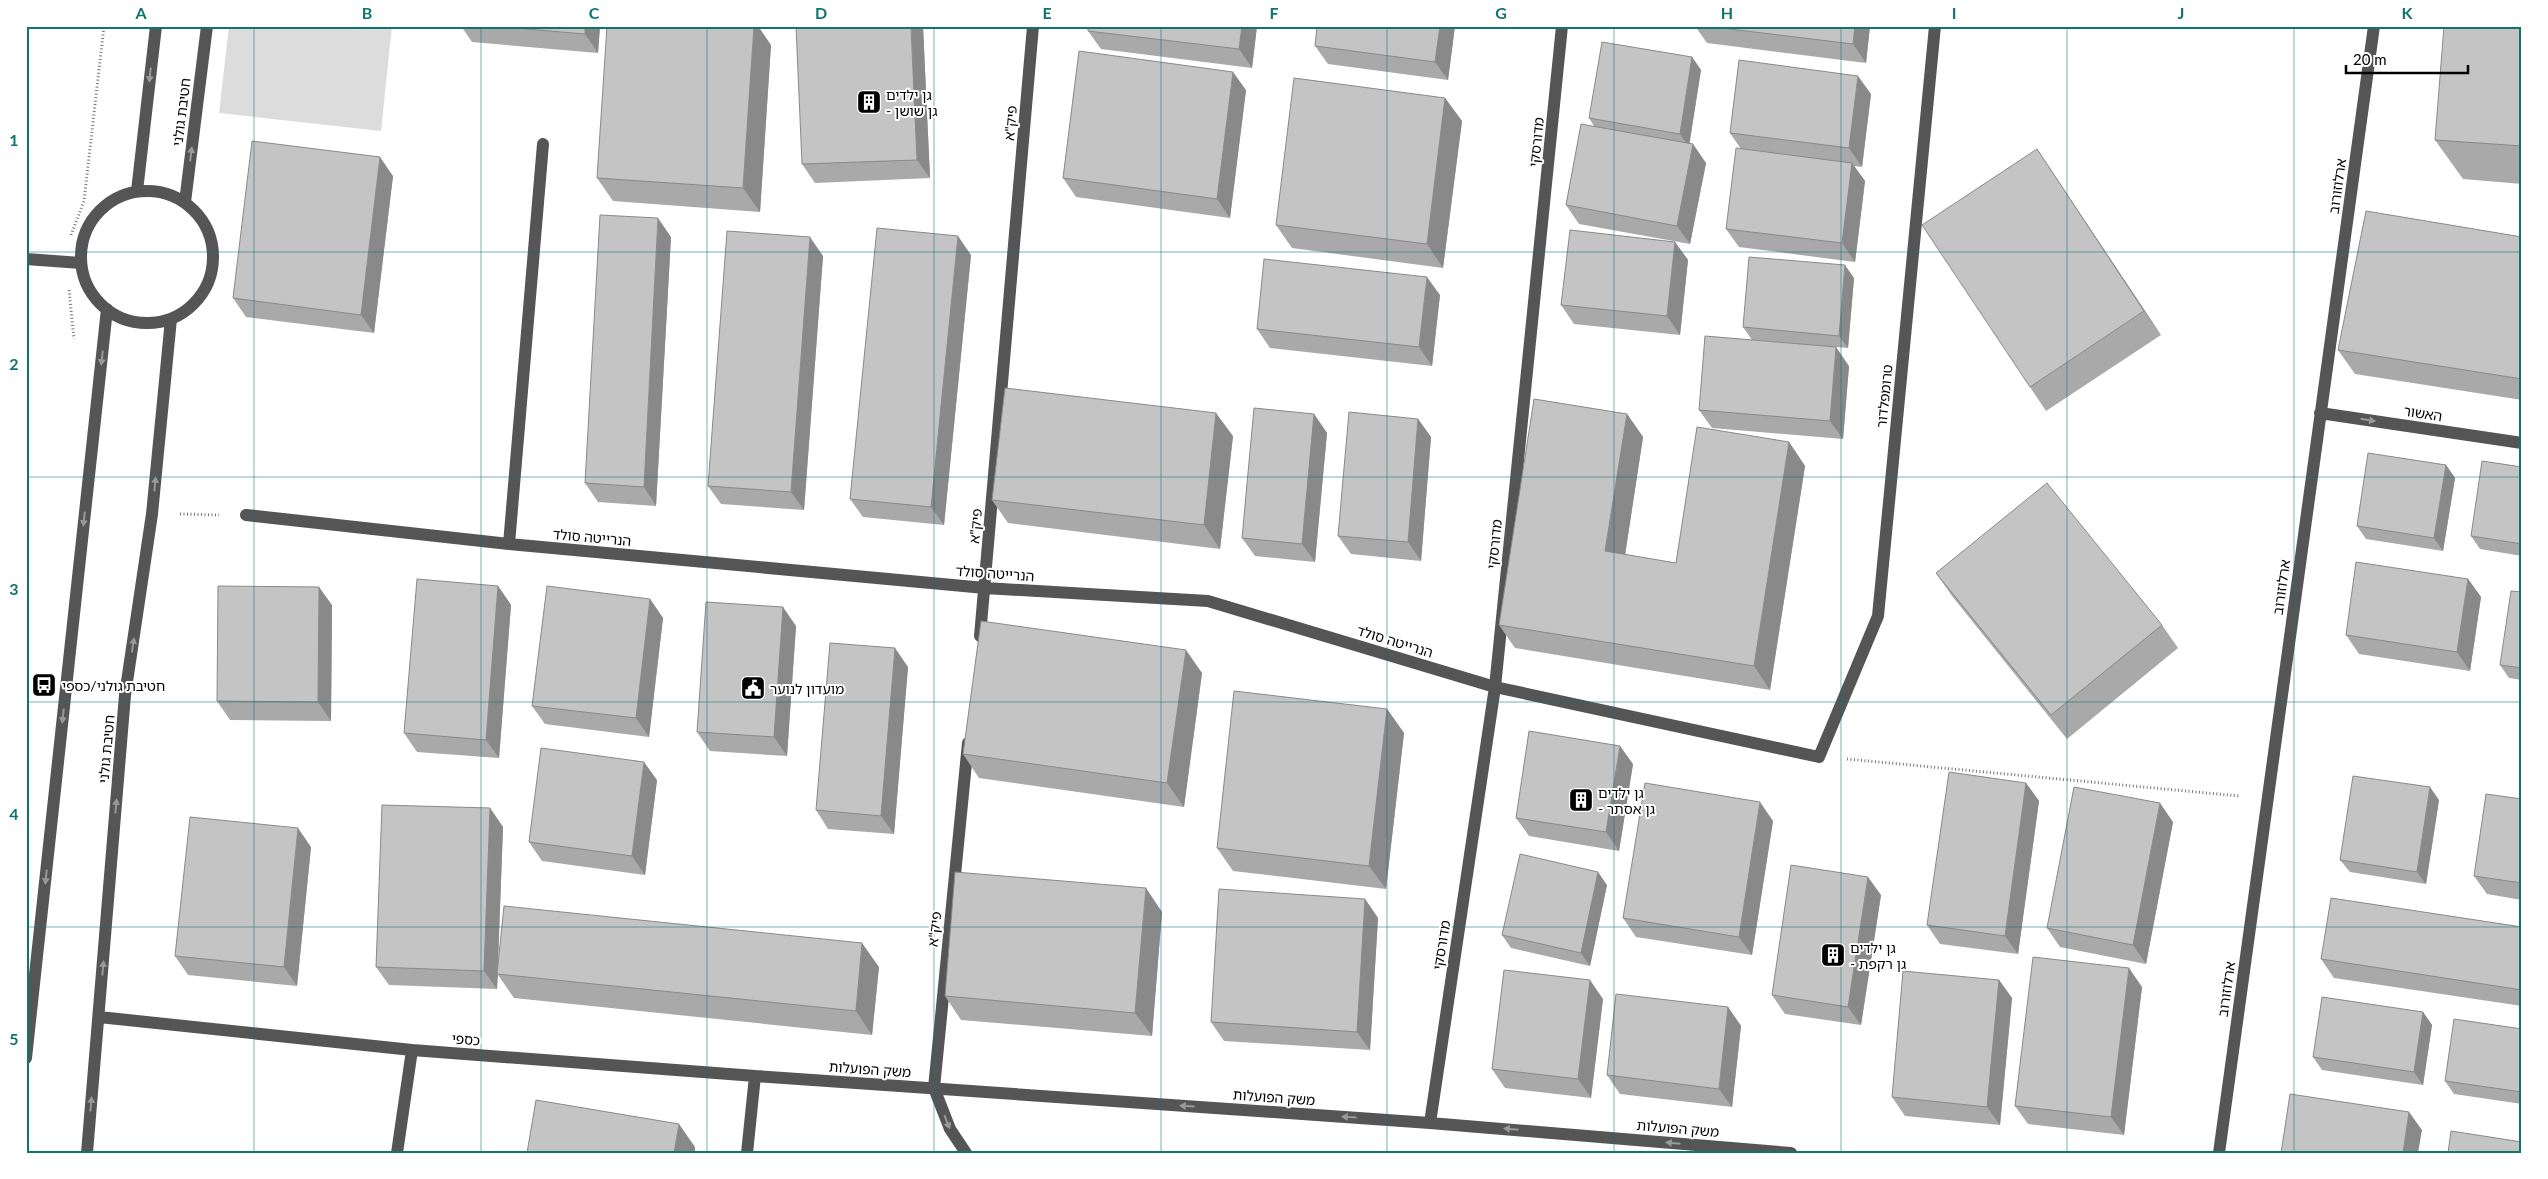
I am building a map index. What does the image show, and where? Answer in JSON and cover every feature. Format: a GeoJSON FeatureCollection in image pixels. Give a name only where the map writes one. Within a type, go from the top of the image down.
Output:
{"type":"FeatureCollection","features":[{"type":"Feature","properties":{"kind":"street"},"geometry":{"type":"LineString","coordinates":[[137,191],[156,26]]}},
{"type":"Feature","properties":{"kind":"street","name":"חטיבת גולני"},"geometry":{"type":"LineString","coordinates":[[185,202],[207,26]]}},
{"type":"Feature","properties":{"kind":"street","name":"פיק\"א"},"geometry":{"type":"LineString","coordinates":[[979,647],[1033,26]]}},
{"type":"Feature","properties":{"kind":"street","name":"מדורסקי"},"geometry":{"type":"LineString","coordinates":[[1430,1123],[1495,687],[1562,26]]}},
{"type":"Feature","properties":{"kind":"street","name":"טרומפלדור"},"geometry":{"type":"LineString","coordinates":[[1819,757],[1878,616],[1935,26]]}},
{"type":"Feature","properties":{"kind":"street","name":"ארלוזורוב"},"geometry":{"type":"LineString","coordinates":[[2219,1153],[2374,26]]}},
{"type":"Feature","properties":{"kind":"street"},"geometry":{"type":"LineString","coordinates":[[509,544],[543,144]]}},
{"type":"Feature","properties":{"kind":"street"},"geometry":{"type":"LineString","coordinates":[[137,191],[154,191],[170,194],[185,202],[200,216],[210,234],[214,255],[211,275],[203,294],[189,309],[171,319],[149,324],[126,320],[107,309],[94,297],[86,284],[81,263],[82,243],[90,224],[102,208],[137,191]]}},
{"type":"Feature","properties":{"kind":"street"},"geometry":{"type":"LineString","coordinates":[[26,259],[81,263]]}},
{"type":"Feature","properties":{"kind":"street"},"geometry":{"type":"LineString","coordinates":[[26,1058],[107,309]]}},
{"type":"Feature","properties":{"kind":"street","name":"חטיבת גולני"},"geometry":{"type":"LineString","coordinates":[[87,1153],[125,695],[152,514],[171,319]]}},
{"type":"Feature","properties":{"kind":"street","name":"האשור"},"geometry":{"type":"LineString","coordinates":[[2320,413],[2522,444]]}},
{"type":"Feature","properties":{"kind":"street","name":"הנרייטה סולד"},"geometry":{"type":"LineString","coordinates":[[246,515],[509,544],[985,588],[1208,601],[1495,687],[1819,757]]}},
{"type":"Feature","properties":{"kind":"street","name":"פיק\"א"},"geometry":{"type":"LineString","coordinates":[[934,1088],[948,932],[970,726]]}},
{"type":"Feature","properties":{"kind":"street","name":"כספי"},"geometry":{"type":"LineString","coordinates":[[99,1017],[412,1050],[755,1076]]}},
{"type":"Feature","properties":{"kind":"street"},"geometry":{"type":"LineString","coordinates":[[397,1153],[412,1050]]}},
{"type":"Feature","properties":{"kind":"street"},"geometry":{"type":"LineString","coordinates":[[747,1153],[755,1076]]}},
{"type":"Feature","properties":{"kind":"street","name":"משק הפועלות"},"geometry":{"type":"LineString","coordinates":[[755,1076],[1430,1123],[1791,1153]]}},
{"type":"Feature","properties":{"kind":"street"},"geometry":{"type":"LineString","coordinates":[[934,1088],[950,1129],[966,1153]]}},
{"type":"Feature","properties":{"kind":"path"},"geometry":{"type":"LineString","coordinates":[[152,514],[246,515]]}},
{"type":"Feature","properties":{"kind":"path"},"geometry":{"type":"LineString","coordinates":[[1819,757],[2268,799]]}},
{"type":"Feature","properties":{"kind":"shaded area"},"geometry":{"type":"Polygon","coordinates":[[[229,26],[392,26],[381,131],[219,113],[229,26]]]}},
{"type":"Feature","properties":{"kind":"building"},"geometry":{"type":"Polygon","coordinates":[[[492,26],[585,26],[585,34],[492,26]]]}},
{"type":"Feature","properties":{"kind":"building"},"geometry":{"type":"Polygon","coordinates":[[[607,26],[754,26],[743,188],[597,178],[607,26]]]}},
{"type":"Feature","properties":{"kind":"building","name":"גן ילדים - גן שושן"},"geometry":{"type":"Polygon","coordinates":[[[796,26],[911,26],[917,160],[802,164],[796,26]]]}},
{"type":"Feature","properties":{"kind":"building"},"geometry":{"type":"Polygon","coordinates":[[[1088,26],[1242,26],[1239,49],[1088,31],[1088,26]]]}},
{"type":"Feature","properties":{"kind":"building"},"geometry":{"type":"Polygon","coordinates":[[[1317,26],[1440,26],[1435,62],[1315,46],[1317,26]]]}},
{"type":"Feature","properties":{"kind":"building"},"geometry":{"type":"Polygon","coordinates":[[[1705,26],[1855,26],[1853,44],[1705,26]]]}},
{"type":"Feature","properties":{"kind":"building"},"geometry":{"type":"Polygon","coordinates":[[[2444,26],[2522,26],[2522,146],[2435,140],[2444,26]]]}},
{"type":"Feature","properties":{"kind":"building"},"geometry":{"type":"Polygon","coordinates":[[[1602,42],[1692,57],[1680,134],[1589,118],[1602,42]]]}},
{"type":"Feature","properties":{"kind":"building"},"geometry":{"type":"Polygon","coordinates":[[[1079,51],[1233,72],[1217,199],[1063,178],[1079,51]]]}},
{"type":"Feature","properties":{"kind":"building"},"geometry":{"type":"Polygon","coordinates":[[[1739,60],[1858,76],[1849,148],[1730,133],[1739,60]]]}},
{"type":"Feature","properties":{"kind":"building"},"geometry":{"type":"Polygon","coordinates":[[[1294,78],[1445,98],[1427,244],[1276,225],[1294,78]]]}},
{"type":"Feature","properties":{"kind":"building"},"geometry":{"type":"Polygon","coordinates":[[[1581,124],[1693,144],[1677,226],[1566,205],[1581,124]]]}},
{"type":"Feature","properties":{"kind":"building"},"geometry":{"type":"Polygon","coordinates":[[[252,141],[380,157],[361,315],[233,298],[252,141]]]}},
{"type":"Feature","properties":{"kind":"building"},"geometry":{"type":"Polygon","coordinates":[[[1736,148],[1852,163],[1842,243],[1726,229],[1736,148]]]}},
{"type":"Feature","properties":{"kind":"building"},"geometry":{"type":"Polygon","coordinates":[[[2037,149],[2144,311],[2030,387],[1922,225],[2037,149]]]}},
{"type":"Feature","properties":{"kind":"building"},"geometry":{"type":"Polygon","coordinates":[[[2366,211],[2522,237],[2522,379],[2338,350],[2366,211]]]}},
{"type":"Feature","properties":{"kind":"building"},"geometry":{"type":"Polygon","coordinates":[[[600,215],[658,218],[644,487],[585,483],[600,215]]]}},
{"type":"Feature","properties":{"kind":"building"},"geometry":{"type":"Polygon","coordinates":[[[877,228],[958,236],[931,507],[850,499],[877,228]]]}},
{"type":"Feature","properties":{"kind":"building"},"geometry":{"type":"Polygon","coordinates":[[[1570,230],[1675,242],[1667,316],[1561,305],[1570,230]]]}},
{"type":"Feature","properties":{"kind":"building"},"geometry":{"type":"Polygon","coordinates":[[[727,231],[810,237],[791,492],[708,486],[727,231]]]}},
{"type":"Feature","properties":{"kind":"building"},"geometry":{"type":"Polygon","coordinates":[[[1749,257],[1845,265],[1839,336],[1743,327],[1749,257]]]}},
{"type":"Feature","properties":{"kind":"building"},"geometry":{"type":"Polygon","coordinates":[[[1264,259],[1427,277],[1419,347],[1257,329],[1264,259]]]}},
{"type":"Feature","properties":{"kind":"building"},"geometry":{"type":"Polygon","coordinates":[[[1705,336],[1836,347],[1830,421],[1699,410],[1705,336]]]}},
{"type":"Feature","properties":{"kind":"building"},"geometry":{"type":"Polygon","coordinates":[[[1005,388],[1216,413],[1204,525],[992,500],[1005,388]]]}},
{"type":"Feature","properties":{"kind":"building"},"geometry":{"type":"Polygon","coordinates":[[[1534,399],[1627,414],[1605,551],[1676,563],[1697,427],[1789,442],[1754,666],[1499,625],[1534,399]]]}},
{"type":"Feature","properties":{"kind":"building"},"geometry":{"type":"Polygon","coordinates":[[[1254,408],[1314,414],[1302,544],[1242,538],[1254,408]]]}},
{"type":"Feature","properties":{"kind":"building"},"geometry":{"type":"Polygon","coordinates":[[[1349,412],[1418,419],[1408,542],[1338,536],[1349,412]]]}},
{"type":"Feature","properties":{"kind":"building"},"geometry":{"type":"Polygon","coordinates":[[[2368,453],[2446,465],[2434,538],[2357,526],[2368,453]]]}},
{"type":"Feature","properties":{"kind":"building"},"geometry":{"type":"Polygon","coordinates":[[[2482,461],[2522,467],[2522,544],[2471,536],[2482,461]]]}},
{"type":"Feature","properties":{"kind":"building"},"geometry":{"type":"Polygon","coordinates":[[[2047,483],[2162,625],[2051,715],[1936,573],[2047,483]]]}},
{"type":"Feature","properties":{"kind":"building"},"geometry":{"type":"Polygon","coordinates":[[[2356,562],[2468,579],[2457,652],[2346,635],[2356,562]]]}},
{"type":"Feature","properties":{"kind":"building"},"geometry":{"type":"Polygon","coordinates":[[[417,579],[498,586],[486,740],[404,733],[417,579]]]}},
{"type":"Feature","properties":{"kind":"building"},"geometry":{"type":"Polygon","coordinates":[[[218,586],[319,587],[318,702],[217,701],[218,586]]]}},
{"type":"Feature","properties":{"kind":"building"},"geometry":{"type":"Polygon","coordinates":[[[547,586],[650,599],[636,718],[532,706],[547,586]]]}},
{"type":"Feature","properties":{"kind":"building"},"geometry":{"type":"Polygon","coordinates":[[[2511,591],[2522,592],[2522,668],[2500,665],[2511,591]]]}},
{"type":"Feature","properties":{"kind":"building","name":"מועדון לנוער"},"geometry":{"type":"Polygon","coordinates":[[[706,602],[783,607],[774,737],[697,732],[706,602]]]}},
{"type":"Feature","properties":{"kind":"building"},"geometry":{"type":"Polygon","coordinates":[[[981,621],[1186,650],[1167,783],[963,754],[981,621]]]}},
{"type":"Feature","properties":{"kind":"building"},"geometry":{"type":"Polygon","coordinates":[[[830,643],[895,648],[881,816],[816,810],[830,643]]]}},
{"type":"Feature","properties":{"kind":"building"},"geometry":{"type":"Polygon","coordinates":[[[1234,691],[1387,709],[1369,866],[1217,848],[1234,691]]]}},
{"type":"Feature","properties":{"kind":"building","name":"גן ילדים - גן אסתר"},"geometry":{"type":"Polygon","coordinates":[[[1529,731],[1620,746],[1606,832],[1516,818],[1529,731]]]}},
{"type":"Feature","properties":{"kind":"building"},"geometry":{"type":"Polygon","coordinates":[[[541,748],[644,762],[632,856],[529,842],[541,748]]]}},
{"type":"Feature","properties":{"kind":"building"},"geometry":{"type":"Polygon","coordinates":[[[1949,772],[2026,783],[2005,936],[1927,925],[1949,772]]]}},
{"type":"Feature","properties":{"kind":"building"},"geometry":{"type":"Polygon","coordinates":[[[2353,776],[2430,787],[2417,872],[2340,860],[2353,776]]]}},
{"type":"Feature","properties":{"kind":"building"},"geometry":{"type":"Polygon","coordinates":[[[1645,783],[1760,802],[1739,937],[1623,918],[1645,783]]]}},
{"type":"Feature","properties":{"kind":"building"},"geometry":{"type":"Polygon","coordinates":[[[2074,787],[2160,803],[2133,945],[2047,928],[2074,787]]]}},
{"type":"Feature","properties":{"kind":"building"},"geometry":{"type":"Polygon","coordinates":[[[2486,794],[2522,799],[2522,883],[2474,876],[2486,794]]]}},
{"type":"Feature","properties":{"kind":"building"},"geometry":{"type":"Polygon","coordinates":[[[382,805],[490,808],[484,971],[376,967],[382,805]]]}},
{"type":"Feature","properties":{"kind":"building"},"geometry":{"type":"Polygon","coordinates":[[[190,817],[298,828],[284,967],[175,956],[190,817]]]}},
{"type":"Feature","properties":{"kind":"building"},"geometry":{"type":"Polygon","coordinates":[[[1520,854],[1598,872],[1581,953],[1502,935],[1520,854]]]}},
{"type":"Feature","properties":{"kind":"building","name":"גן ילדים - גן רקפת"},"geometry":{"type":"Polygon","coordinates":[[[1791,865],[1868,877],[1848,1007],[1772,995],[1791,865]]]}},
{"type":"Feature","properties":{"kind":"building"},"geometry":{"type":"Polygon","coordinates":[[[955,872],[1146,888],[1135,1013],[945,996],[955,872]]]}},
{"type":"Feature","properties":{"kind":"building"},"geometry":{"type":"Polygon","coordinates":[[[1219,889],[1365,899],[1357,1032],[1211,1022],[1219,889]]]}},
{"type":"Feature","properties":{"kind":"building"},"geometry":{"type":"Polygon","coordinates":[[[2331,898],[2522,927],[2522,990],[2321,959],[2331,898]]]}},
{"type":"Feature","properties":{"kind":"building"},"geometry":{"type":"Polygon","coordinates":[[[504,906],[862,943],[856,1011],[497,974],[504,906]]]}},
{"type":"Feature","properties":{"kind":"building"},"geometry":{"type":"Polygon","coordinates":[[[2033,957],[2129,968],[2111,1117],[2015,1106],[2033,957]]]}},
{"type":"Feature","properties":{"kind":"building"},"geometry":{"type":"Polygon","coordinates":[[[1504,970],[1590,980],[1578,1079],[1492,1069],[1504,970]]]}},
{"type":"Feature","properties":{"kind":"building"},"geometry":{"type":"Polygon","coordinates":[[[1903,971],[1999,980],[1987,1107],[1892,1097],[1903,971]]]}},
{"type":"Feature","properties":{"kind":"building"},"geometry":{"type":"Polygon","coordinates":[[[1616,994],[1728,1007],[1719,1089],[1607,1075],[1616,994]]]}},
{"type":"Feature","properties":{"kind":"building"},"geometry":{"type":"Polygon","coordinates":[[[2322,997],[2423,1012],[2414,1072],[2313,1057],[2322,997]]]}},
{"type":"Feature","properties":{"kind":"building"},"geometry":{"type":"Polygon","coordinates":[[[2454,1019],[2522,1029],[2522,1092],[2445,1081],[2454,1019]]]}},
{"type":"Feature","properties":{"kind":"building"},"geometry":{"type":"Polygon","coordinates":[[[2290,1094],[2409,1112],[2403,1153],[2281,1153],[2290,1094]]]}},
{"type":"Feature","properties":{"kind":"building"},"geometry":{"type":"Polygon","coordinates":[[[536,1100],[679,1124],[674,1153],[527,1153],[536,1100]]]}},
{"type":"Feature","properties":{"kind":"building"},"geometry":{"type":"Polygon","coordinates":[[[2451,1131],[2522,1142],[2522,1153],[2448,1153],[2451,1131]]]}},
{"type":"Feature","properties":{"kind":"place","name":"גן ילדים - גן שושן"},"geometry":{"type":"Point","coordinates":[869,102]}},
{"type":"Feature","properties":{"kind":"place","name":"חטיבת גולני/כספי"},"geometry":{"type":"Point","coordinates":[44,685]}},
{"type":"Feature","properties":{"kind":"place","name":"מועדון לנוער"},"geometry":{"type":"Point","coordinates":[753,688]}},
{"type":"Feature","properties":{"kind":"place","name":"גן ילדים - גן אסתר"},"geometry":{"type":"Point","coordinates":[1581,800]}},
{"type":"Feature","properties":{"kind":"place","name":"גן ילדים - גן רקפת"},"geometry":{"type":"Point","coordinates":[1833,955]}}]}
